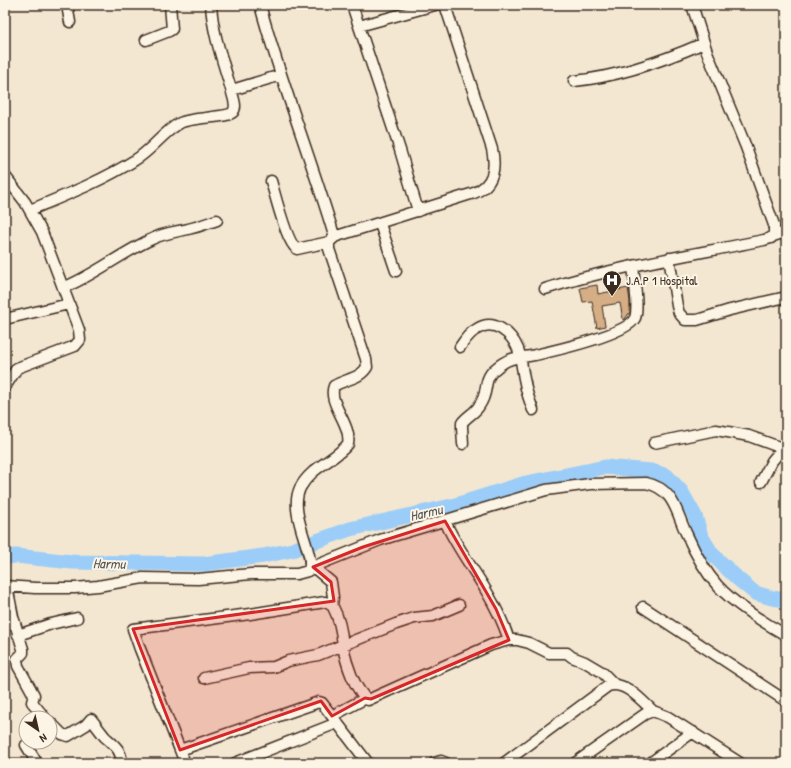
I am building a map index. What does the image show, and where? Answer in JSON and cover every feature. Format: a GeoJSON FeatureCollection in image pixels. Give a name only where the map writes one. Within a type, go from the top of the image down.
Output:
{"type":"FeatureCollection","features":[{"type":"Feature","properties":{"kind":"street"},"geometry":{"type":"LineString","coordinates":[[67,5],[70,22]]}},
{"type":"Feature","properties":{"kind":"street"},"geometry":{"type":"LineString","coordinates":[[146,40],[172,29],[170,5]]}},
{"type":"Feature","properties":{"kind":"street"},"geometry":{"type":"LineString","coordinates":[[30,210],[81,189],[143,156],[169,131],[184,121],[231,114],[235,108],[232,90],[219,50],[210,5]]}},
{"type":"Feature","properties":{"kind":"street"},"geometry":{"type":"LineString","coordinates":[[260,5],[332,239],[329,249],[366,359],[367,367],[361,374],[334,386],[332,394],[349,433],[348,444],[338,454],[312,472],[301,487],[297,497],[300,527],[311,564],[330,582],[333,597],[332,605],[353,678],[368,700],[491,645],[509,640],[524,641],[549,653],[567,653],[602,672],[614,684]]}},
{"type":"Feature","properties":{"kind":"street"},"geometry":{"type":"LineString","coordinates":[[352,5],[400,150],[418,211]]}},
{"type":"Feature","properties":{"kind":"street"},"geometry":{"type":"LineString","coordinates":[[359,26],[435,5]]}},
{"type":"Feature","properties":{"kind":"street"},"geometry":{"type":"LineString","coordinates":[[271,181],[283,221],[293,246],[297,249],[380,224],[481,190],[487,185],[491,179],[493,171],[493,156],[488,136],[445,5]]}},
{"type":"Feature","properties":{"kind":"street"},"geometry":{"type":"LineString","coordinates":[[692,5],[704,43],[746,147],[775,228],[773,236]]}},
{"type":"Feature","properties":{"kind":"street"},"geometry":{"type":"LineString","coordinates":[[574,81],[601,76],[667,58],[704,43]]}},
{"type":"Feature","properties":{"kind":"street"},"geometry":{"type":"LineString","coordinates":[[232,90],[281,75]]}},
{"type":"Feature","properties":{"kind":"street"},"geometry":{"type":"LineString","coordinates":[[5,176],[30,210],[42,232],[79,330],[80,340],[75,346],[17,368],[5,387]]}},
{"type":"Feature","properties":{"kind":"street"},"geometry":{"type":"LineString","coordinates":[[63,288],[80,280],[153,238],[166,233],[193,228],[217,220]]}},
{"type":"Feature","properties":{"kind":"street"},"geometry":{"type":"LineString","coordinates":[[380,224],[396,271]]}},
{"type":"Feature","properties":{"kind":"street"},"geometry":{"type":"LineString","coordinates":[[545,289],[580,278],[633,266],[764,240],[786,232]]}},
{"type":"Feature","properties":{"kind":"street"},"geometry":{"type":"LineString","coordinates":[[669,258],[677,306],[685,320],[697,320],[730,310],[786,297]]}},
{"type":"Feature","properties":{"kind":"street"},"geometry":{"type":"LineString","coordinates":[[463,444],[462,423],[476,411],[484,397],[487,378],[496,367],[509,359],[545,353],[612,334],[631,322],[636,316],[633,266]]}},
{"type":"Feature","properties":{"kind":"street"},"geometry":{"type":"LineString","coordinates":[[5,319],[69,304]]}},
{"type":"Feature","properties":{"kind":"street"},"geometry":{"type":"LineString","coordinates":[[460,347],[470,333],[481,326],[493,325],[501,328],[511,338],[518,349],[525,385],[533,410]]}},
{"type":"Feature","properties":{"kind":"street"},"geometry":{"type":"LineString","coordinates":[[654,443],[716,430],[750,436],[784,446],[772,461],[761,482]]}},
{"type":"Feature","properties":{"kind":"street"},"geometry":{"type":"LineString","coordinates":[[38,710],[32,702],[34,695],[18,666],[17,659],[23,653],[23,649],[18,635],[10,624],[6,586],[75,588],[98,586],[143,578],[198,579],[251,574],[304,573],[308,571],[311,564],[363,546],[546,490],[608,483],[646,483],[655,485],[662,490],[671,499],[677,509],[688,537],[708,574],[718,586],[748,610],[786,635]]}},
{"type":"Feature","properties":{"kind":"street"},"geometry":{"type":"LineString","coordinates":[[445,521],[456,544],[480,580],[496,609],[509,640]]}},
{"type":"Feature","properties":{"kind":"street"},"geometry":{"type":"LineString","coordinates":[[185,763],[133,629],[250,614],[322,602],[328,602],[332,605]]}},
{"type":"Feature","properties":{"kind":"street"},"geometry":{"type":"LineString","coordinates":[[204,678],[249,668],[274,667],[288,661],[343,646],[414,618],[433,616],[459,605]]}},
{"type":"Feature","properties":{"kind":"street"},"geometry":{"type":"LineString","coordinates":[[643,607],[786,701]]}},
{"type":"Feature","properties":{"kind":"street"},"geometry":{"type":"LineString","coordinates":[[18,635],[51,624],[77,618]]}},
{"type":"Feature","properties":{"kind":"street"},"geometry":{"type":"LineString","coordinates":[[504,763],[594,695],[614,684],[618,684],[625,688],[653,711],[668,717],[740,763]]}},
{"type":"Feature","properties":{"kind":"street"},"geometry":{"type":"LineString","coordinates":[[235,763],[335,720],[366,698]]}},
{"type":"Feature","properties":{"kind":"street"},"geometry":{"type":"LineString","coordinates":[[180,750],[319,702],[322,703],[368,763]]}},
{"type":"Feature","properties":{"kind":"street"},"geometry":{"type":"LineString","coordinates":[[575,763],[645,714],[653,711]]}},
{"type":"Feature","properties":{"kind":"street"},"geometry":{"type":"LineString","coordinates":[[58,730],[62,734],[68,736],[86,725],[91,719],[106,737],[116,746],[120,753],[122,763]]}},
{"type":"Feature","properties":{"kind":"street"},"geometry":{"type":"LineString","coordinates":[[650,763],[693,732]]}},
{"type":"Feature","properties":{"kind":"street"},"geometry":{"type":"LineString","coordinates":[[29,750],[37,763]]}},
{"type":"Feature","properties":{"kind":"street"},"geometry":{"type":"LineString","coordinates":[[434,763],[442,761],[446,763]]}},
{"type":"Feature","properties":{"kind":"highlighted area"},"geometry":{"type":"Polygon","coordinates":[[[445,521],[496,609],[509,640],[371,699],[365,698],[332,716],[321,701],[180,750],[133,629],[334,601],[331,582],[313,567],[363,547],[445,521]]]}},
{"type":"Feature","properties":{"kind":"building"},"geometry":{"type":"Polygon","coordinates":[[[597,285],[598,294],[628,288],[630,312],[625,319],[623,320],[620,303],[602,306],[605,326],[597,328],[592,301],[583,302],[580,288],[597,285]]]}},
{"type":"Feature","properties":{"kind":"waterway","name":"Harmu"},"geometry":{"type":"LineString","coordinates":[[5,557],[16,556],[72,562],[203,564],[263,556],[292,550],[350,529],[456,505],[526,483],[605,467],[651,471],[667,476],[681,491],[695,516],[701,536],[712,554],[755,593],[786,600]]}},
{"type":"Feature","properties":{"kind":"place","name":"J.A.P 1 Hospital"},"geometry":{"type":"Point","coordinates":[612,297]}}]}
